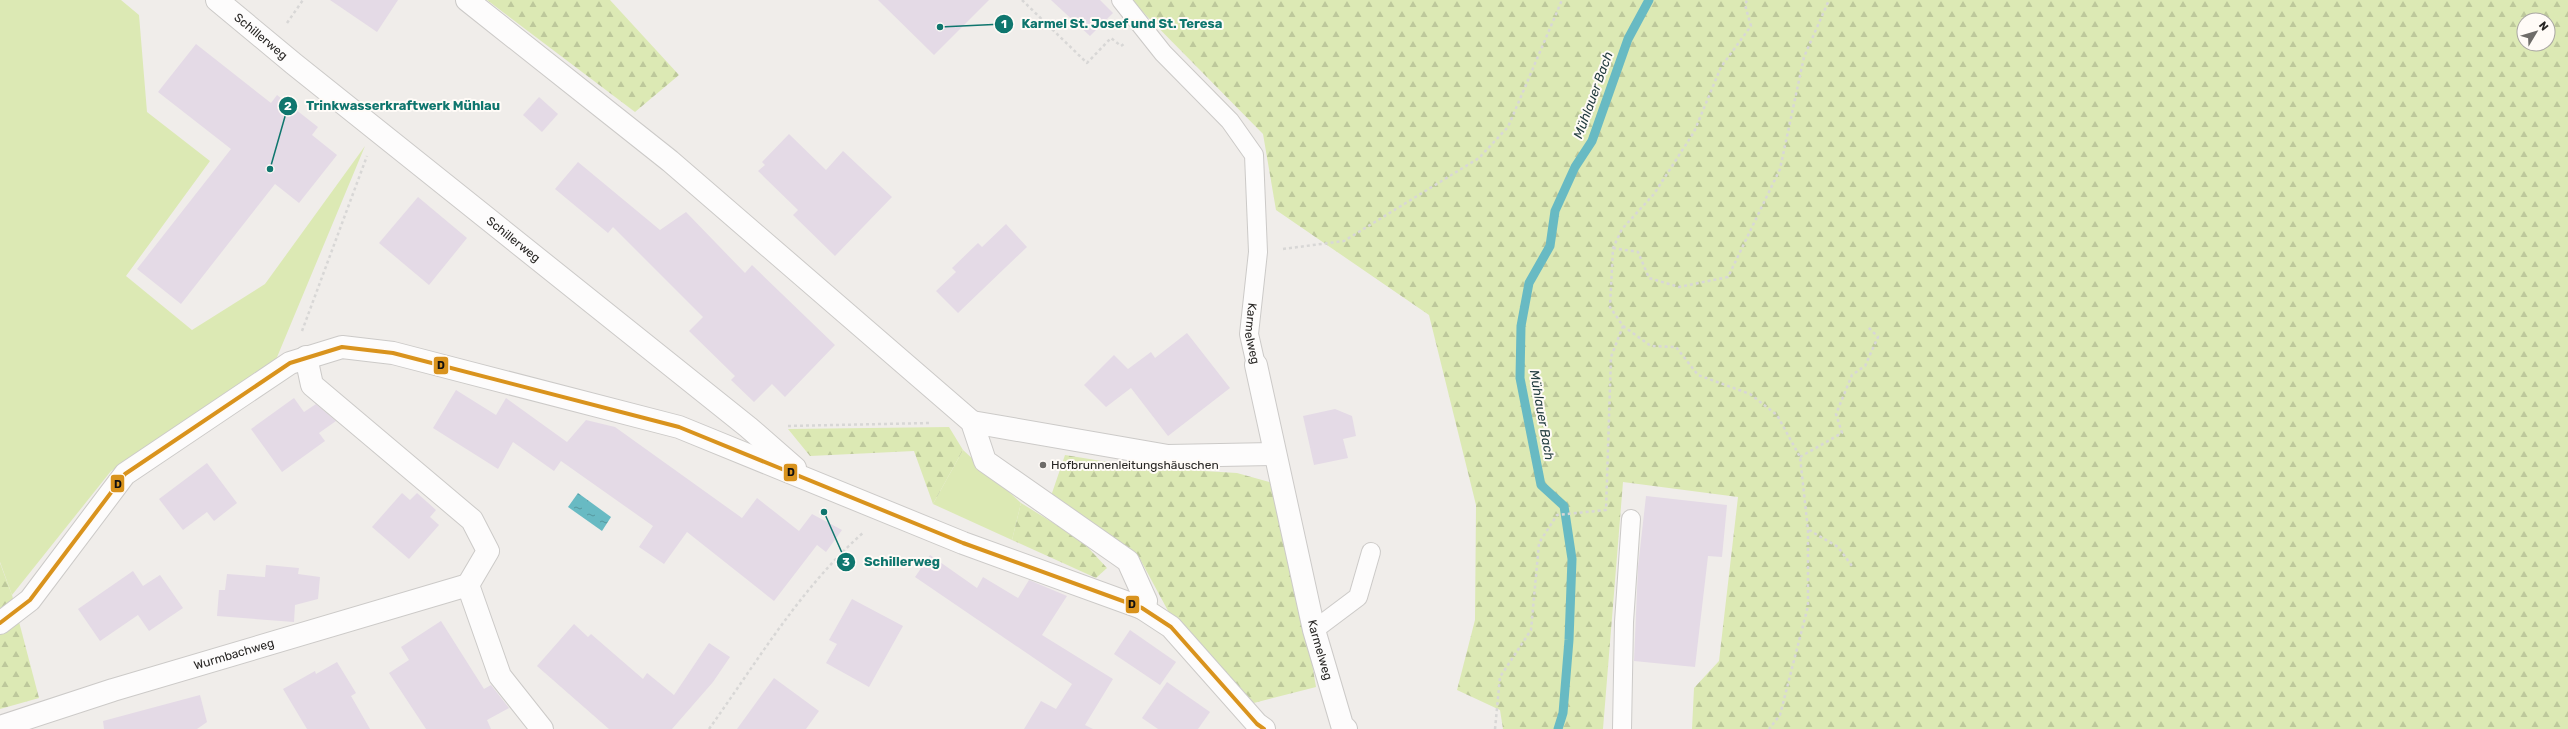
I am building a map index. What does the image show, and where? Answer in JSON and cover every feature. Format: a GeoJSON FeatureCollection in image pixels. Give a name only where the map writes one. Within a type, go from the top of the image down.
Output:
{"type":"FeatureCollection","features":[{"type":"Feature","properties":{"kind":"street","name":"Schillerweg"},"geometry":{"type":"LineString","coordinates":[[217,0],[748,427],[808,480]]}},
{"type":"Feature","properties":{"kind":"street"},"geometry":{"type":"LineString","coordinates":[[467,0],[670,161],[972,422],[986,461],[1128,561],[1146,601],[1142,608]]}},
{"type":"Feature","properties":{"kind":"street"},"geometry":{"type":"LineString","coordinates":[[0,623],[30,600],[126,474],[298,360],[342,347],[393,353],[679,427],[963,543],[1142,608],[1171,627],[1264,729]]}},
{"type":"Feature","properties":{"kind":"street"},"geometry":{"type":"LineString","coordinates":[[298,360],[312,385],[472,520],[488,551],[468,585],[500,676],[542,729]]}},
{"type":"Feature","properties":{"kind":"street","name":"Karmelweg"},"geometry":{"type":"LineString","coordinates":[[1256,365],[1274,454],[1314,630],[1342,725],[1346,729]]}},
{"type":"Feature","properties":{"kind":"street"},"geometry":{"type":"LineString","coordinates":[[972,422],[1168,456],[1274,454]]}},
{"type":"Feature","properties":{"kind":"street","name":"Wurmbachweg"},"geometry":{"type":"LineString","coordinates":[[0,726],[113,690],[468,585]]}},
{"type":"Feature","properties":{"kind":"lane","name":"Karmelweg"},"geometry":{"type":"LineString","coordinates":[[1121,0],[1163,53],[1230,121],[1254,155],[1258,252],[1250,334],[1256,365]]}},
{"type":"Feature","properties":{"kind":"lane"},"geometry":{"type":"LineString","coordinates":[[1622,729],[1624,622],[1631,518]]}},
{"type":"Feature","properties":{"kind":"lane"},"geometry":{"type":"LineString","coordinates":[[1314,630],[1358,597],[1371,552]]}},
{"type":"Feature","properties":{"kind":"path"},"geometry":{"type":"LineString","coordinates":[[1022,0],[1087,63],[1102,48]]}},
{"type":"Feature","properties":{"kind":"path"},"geometry":{"type":"LineString","coordinates":[[1258,252],[1344,241],[1479,158],[1508,127],[1562,0]]}},
{"type":"Feature","properties":{"kind":"path"},"geometry":{"type":"LineString","coordinates":[[1747,0],[1745,5],[1751,26],[1721,67],[1694,132],[1654,194],[1622,229],[1613,248],[1610,307],[1623,326],[1651,346],[1676,347],[1698,375],[1750,394],[1777,415],[1800,457],[1808,530],[1808,606],[1780,715],[1769,729]]}},
{"type":"Feature","properties":{"kind":"path"},"geometry":{"type":"LineString","coordinates":[[1613,248],[1638,252],[1649,278],[1679,288],[1728,277],[1780,169],[1804,57],[1829,0]]}},
{"type":"Feature","properties":{"kind":"path"},"geometry":{"type":"LineString","coordinates":[[298,360],[377,129]]}},
{"type":"Feature","properties":{"kind":"path"},"geometry":{"type":"LineString","coordinates":[[1495,729],[1500,677],[1531,630],[1539,543],[1557,516],[1606,510],[1611,357],[1623,326]]}},
{"type":"Feature","properties":{"kind":"path"},"geometry":{"type":"LineString","coordinates":[[1800,457],[1842,433],[1836,414],[1852,375],[1865,366],[1878,337],[1868,326]]}},
{"type":"Feature","properties":{"kind":"path"},"geometry":{"type":"LineString","coordinates":[[748,427],[972,422]]}},
{"type":"Feature","properties":{"kind":"path"},"geometry":{"type":"LineString","coordinates":[[709,729],[815,581],[836,557],[888,512]]}},
{"type":"Feature","properties":{"kind":"path"},"geometry":{"type":"LineString","coordinates":[[1808,530],[1838,547],[1852,566]]}},
{"type":"Feature","properties":{"kind":"green space"},"geometry":{"type":"Polygon","coordinates":[[[0,0],[121,0],[139,15],[147,112],[210,161],[126,276],[192,330],[265,284],[365,146],[275,362],[111,471],[12,595],[0,562],[0,0]]]}},
{"type":"Feature","properties":{"kind":"green space"},"geometry":{"type":"Polygon","coordinates":[[[487,0],[610,0],[679,75],[635,112],[487,0]]]}},
{"type":"Feature","properties":{"kind":"green space"},"geometry":{"type":"Polygon","coordinates":[[[1131,0],[2568,0],[2568,729],[1692,729],[1694,688],[1719,661],[1738,497],[1623,482],[1603,729],[1503,729],[1500,710],[1457,690],[1475,620],[1476,505],[1429,315],[1276,210],[1263,134],[1131,0]]]}},
{"type":"Feature","properties":{"kind":"green space"},"geometry":{"type":"Polygon","coordinates":[[[949,427],[963,450],[933,504],[914,451],[810,456],[788,429],[949,427]]]}},
{"type":"Feature","properties":{"kind":"green space"},"geometry":{"type":"Polygon","coordinates":[[[963,450],[1021,503],[1012,540],[933,504],[963,450]]]}},
{"type":"Feature","properties":{"kind":"green space"},"geometry":{"type":"Polygon","coordinates":[[[1065,455],[1138,467],[1237,473],[1276,484],[1300,593],[1316,687],[1250,704],[1173,620],[1140,559],[1051,496],[1065,455]]]}},
{"type":"Feature","properties":{"kind":"green space"},"geometry":{"type":"Polygon","coordinates":[[[1021,503],[1081,540],[1107,568],[1096,578],[1012,540],[1021,503]]]}},
{"type":"Feature","properties":{"kind":"green space"},"geometry":{"type":"Polygon","coordinates":[[[0,563],[12,595],[39,698],[0,709],[0,563]]]}},
{"type":"Feature","properties":{"kind":"water"},"geometry":{"type":"Polygon","coordinates":[[[578,493],[611,517],[602,531],[568,507],[578,493]]]}},
{"type":"Feature","properties":{"kind":"building"},"geometry":{"type":"Polygon","coordinates":[[[330,0],[398,0],[377,32],[330,0]]]}},
{"type":"Feature","properties":{"kind":"building"},"geometry":{"type":"Polygon","coordinates":[[[878,0],[989,0],[934,55],[878,0]]]}},
{"type":"Feature","properties":{"kind":"building"},"geometry":{"type":"Polygon","coordinates":[[[1051,0],[1100,0],[1113,13],[1090,36],[1051,0]]]}},
{"type":"Feature","properties":{"kind":"building"},"geometry":{"type":"Polygon","coordinates":[[[196,44],[271,103],[277,95],[318,127],[312,135],[337,155],[299,203],[275,184],[181,304],[137,269],[231,149],[158,92],[196,44]]]}},
{"type":"Feature","properties":{"kind":"building"},"geometry":{"type":"Polygon","coordinates":[[[539,97],[558,114],[542,132],[523,115],[539,97]]]}},
{"type":"Feature","properties":{"kind":"building"},"geometry":{"type":"Polygon","coordinates":[[[789,134],[826,170],[843,151],[892,197],[835,256],[793,215],[798,210],[758,171],[765,165],[762,162],[789,134]]]}},
{"type":"Feature","properties":{"kind":"building"},"geometry":{"type":"Polygon","coordinates":[[[578,162],[660,230],[686,212],[745,273],[752,265],[835,345],[785,397],[772,384],[754,402],[731,380],[735,376],[689,331],[703,317],[613,227],[608,233],[555,189],[578,162]]]}},
{"type":"Feature","properties":{"kind":"building"},"geometry":{"type":"Polygon","coordinates":[[[418,197],[467,238],[429,285],[379,243],[418,197]]]}},
{"type":"Feature","properties":{"kind":"building"},"geometry":{"type":"Polygon","coordinates":[[[1006,224],[1027,247],[958,313],[936,291],[956,272],[952,268],[978,243],[982,247],[1006,224]]]}},
{"type":"Feature","properties":{"kind":"building"},"geometry":{"type":"Polygon","coordinates":[[[1187,333],[1230,388],[1168,436],[1131,388],[1106,407],[1084,385],[1114,355],[1128,369],[1151,352],[1155,358],[1187,333]]]}},
{"type":"Feature","properties":{"kind":"building"},"geometry":{"type":"Polygon","coordinates":[[[456,390],[496,415],[506,398],[567,442],[586,420],[615,427],[742,518],[757,498],[799,531],[812,514],[842,530],[826,552],[817,545],[774,601],[687,532],[664,564],[639,547],[653,526],[561,461],[554,471],[513,442],[498,469],[433,428],[456,390]]]}},
{"type":"Feature","properties":{"kind":"building"},"geometry":{"type":"Polygon","coordinates":[[[294,398],[304,412],[316,404],[336,421],[319,433],[325,441],[282,472],[251,429],[294,398]]]}},
{"type":"Feature","properties":{"kind":"building"},"geometry":{"type":"Polygon","coordinates":[[[1335,409],[1352,416],[1356,436],[1343,439],[1348,458],[1314,465],[1303,416],[1335,409]]]}},
{"type":"Feature","properties":{"kind":"building"},"geometry":{"type":"Polygon","coordinates":[[[207,463],[237,503],[214,521],[207,512],[183,530],[159,499],[207,463]]]}},
{"type":"Feature","properties":{"kind":"building"},"geometry":{"type":"Polygon","coordinates":[[[402,493],[410,500],[417,493],[436,510],[430,517],[439,525],[409,559],[372,527],[402,493]]]}},
{"type":"Feature","properties":{"kind":"building"},"geometry":{"type":"Polygon","coordinates":[[[1646,496],[1727,505],[1722,557],[1708,556],[1695,667],[1634,661],[1638,567],[1646,496]]]}},
{"type":"Feature","properties":{"kind":"building"},"geometry":{"type":"Polygon","coordinates":[[[930,555],[977,588],[983,577],[1018,598],[1029,580],[1067,596],[1042,635],[1113,679],[1085,725],[1093,729],[1024,729],[1041,701],[1056,709],[1072,684],[915,577],[930,555]]]}},
{"type":"Feature","properties":{"kind":"building"},"geometry":{"type":"Polygon","coordinates":[[[266,565],[299,568],[298,574],[320,577],[318,599],[295,605],[294,622],[217,616],[219,590],[225,590],[227,574],[265,577],[266,565]]]}},
{"type":"Feature","properties":{"kind":"building"},"geometry":{"type":"Polygon","coordinates":[[[133,571],[143,586],[160,575],[183,608],[149,631],[138,615],[100,641],[78,609],[133,571]]]}},
{"type":"Feature","properties":{"kind":"building"},"geometry":{"type":"Polygon","coordinates":[[[852,599],[903,626],[869,687],[826,663],[837,644],[829,640],[852,599]]]}},
{"type":"Feature","properties":{"kind":"building"},"geometry":{"type":"Polygon","coordinates":[[[441,621],[484,689],[491,685],[509,708],[487,720],[491,729],[426,729],[389,673],[409,660],[401,647],[441,621]]]}},
{"type":"Feature","properties":{"kind":"building"},"geometry":{"type":"Polygon","coordinates":[[[574,624],[588,637],[591,634],[643,679],[647,673],[674,695],[709,643],[730,657],[713,682],[672,729],[609,729],[537,666],[574,624]]]}},
{"type":"Feature","properties":{"kind":"building"},"geometry":{"type":"Polygon","coordinates":[[[1130,630],[1176,662],[1160,685],[1114,654],[1130,630]]]}},
{"type":"Feature","properties":{"kind":"building"},"geometry":{"type":"Polygon","coordinates":[[[337,662],[356,693],[351,696],[370,729],[307,729],[283,689],[315,671],[316,674],[337,662]]]}},
{"type":"Feature","properties":{"kind":"building"},"geometry":{"type":"Polygon","coordinates":[[[774,678],[819,711],[806,729],[737,729],[774,678]]]}},
{"type":"Feature","properties":{"kind":"building"},"geometry":{"type":"Polygon","coordinates":[[[1167,682],[1210,712],[1198,729],[1158,729],[1142,718],[1167,682]]]}},
{"type":"Feature","properties":{"kind":"building"},"geometry":{"type":"Polygon","coordinates":[[[200,695],[207,722],[197,729],[104,729],[103,721],[200,695]]]}},
{"type":"Feature","properties":{"kind":"waterway","name":"Mühlauer Bach"},"geometry":{"type":"LineString","coordinates":[[1558,729],[1563,713],[1569,640],[1572,559],[1564,506],[1541,485],[1520,378],[1521,326],[1529,283],[1550,246],[1555,211],[1575,167],[1592,141],[1628,39],[1649,0]]}},
{"type":"Feature","properties":{"kind":"transit line","name":"D"},"geometry":{"type":"LineString","coordinates":[[0,623],[30,600],[125,474],[290,363],[342,347],[393,353],[679,427],[963,543],[1142,608],[1171,627],[1257,724],[1264,729]]}},
{"type":"Feature","properties":{"kind":"place","name":"Karmel St. Josef und St. Teresa"},"geometry":{"type":"Point","coordinates":[940,27]}},
{"type":"Feature","properties":{"kind":"place","name":"Trinkwasserkraftwerk Mühlau"},"geometry":{"type":"Point","coordinates":[270,169]}},
{"type":"Feature","properties":{"kind":"place","name":"Hofbrunnenleitungshäuschen"},"geometry":{"type":"Point","coordinates":[1043,465]}},
{"type":"Feature","properties":{"kind":"place","name":"Schillerweg"},"geometry":{"type":"Point","coordinates":[824,512]}}]}
